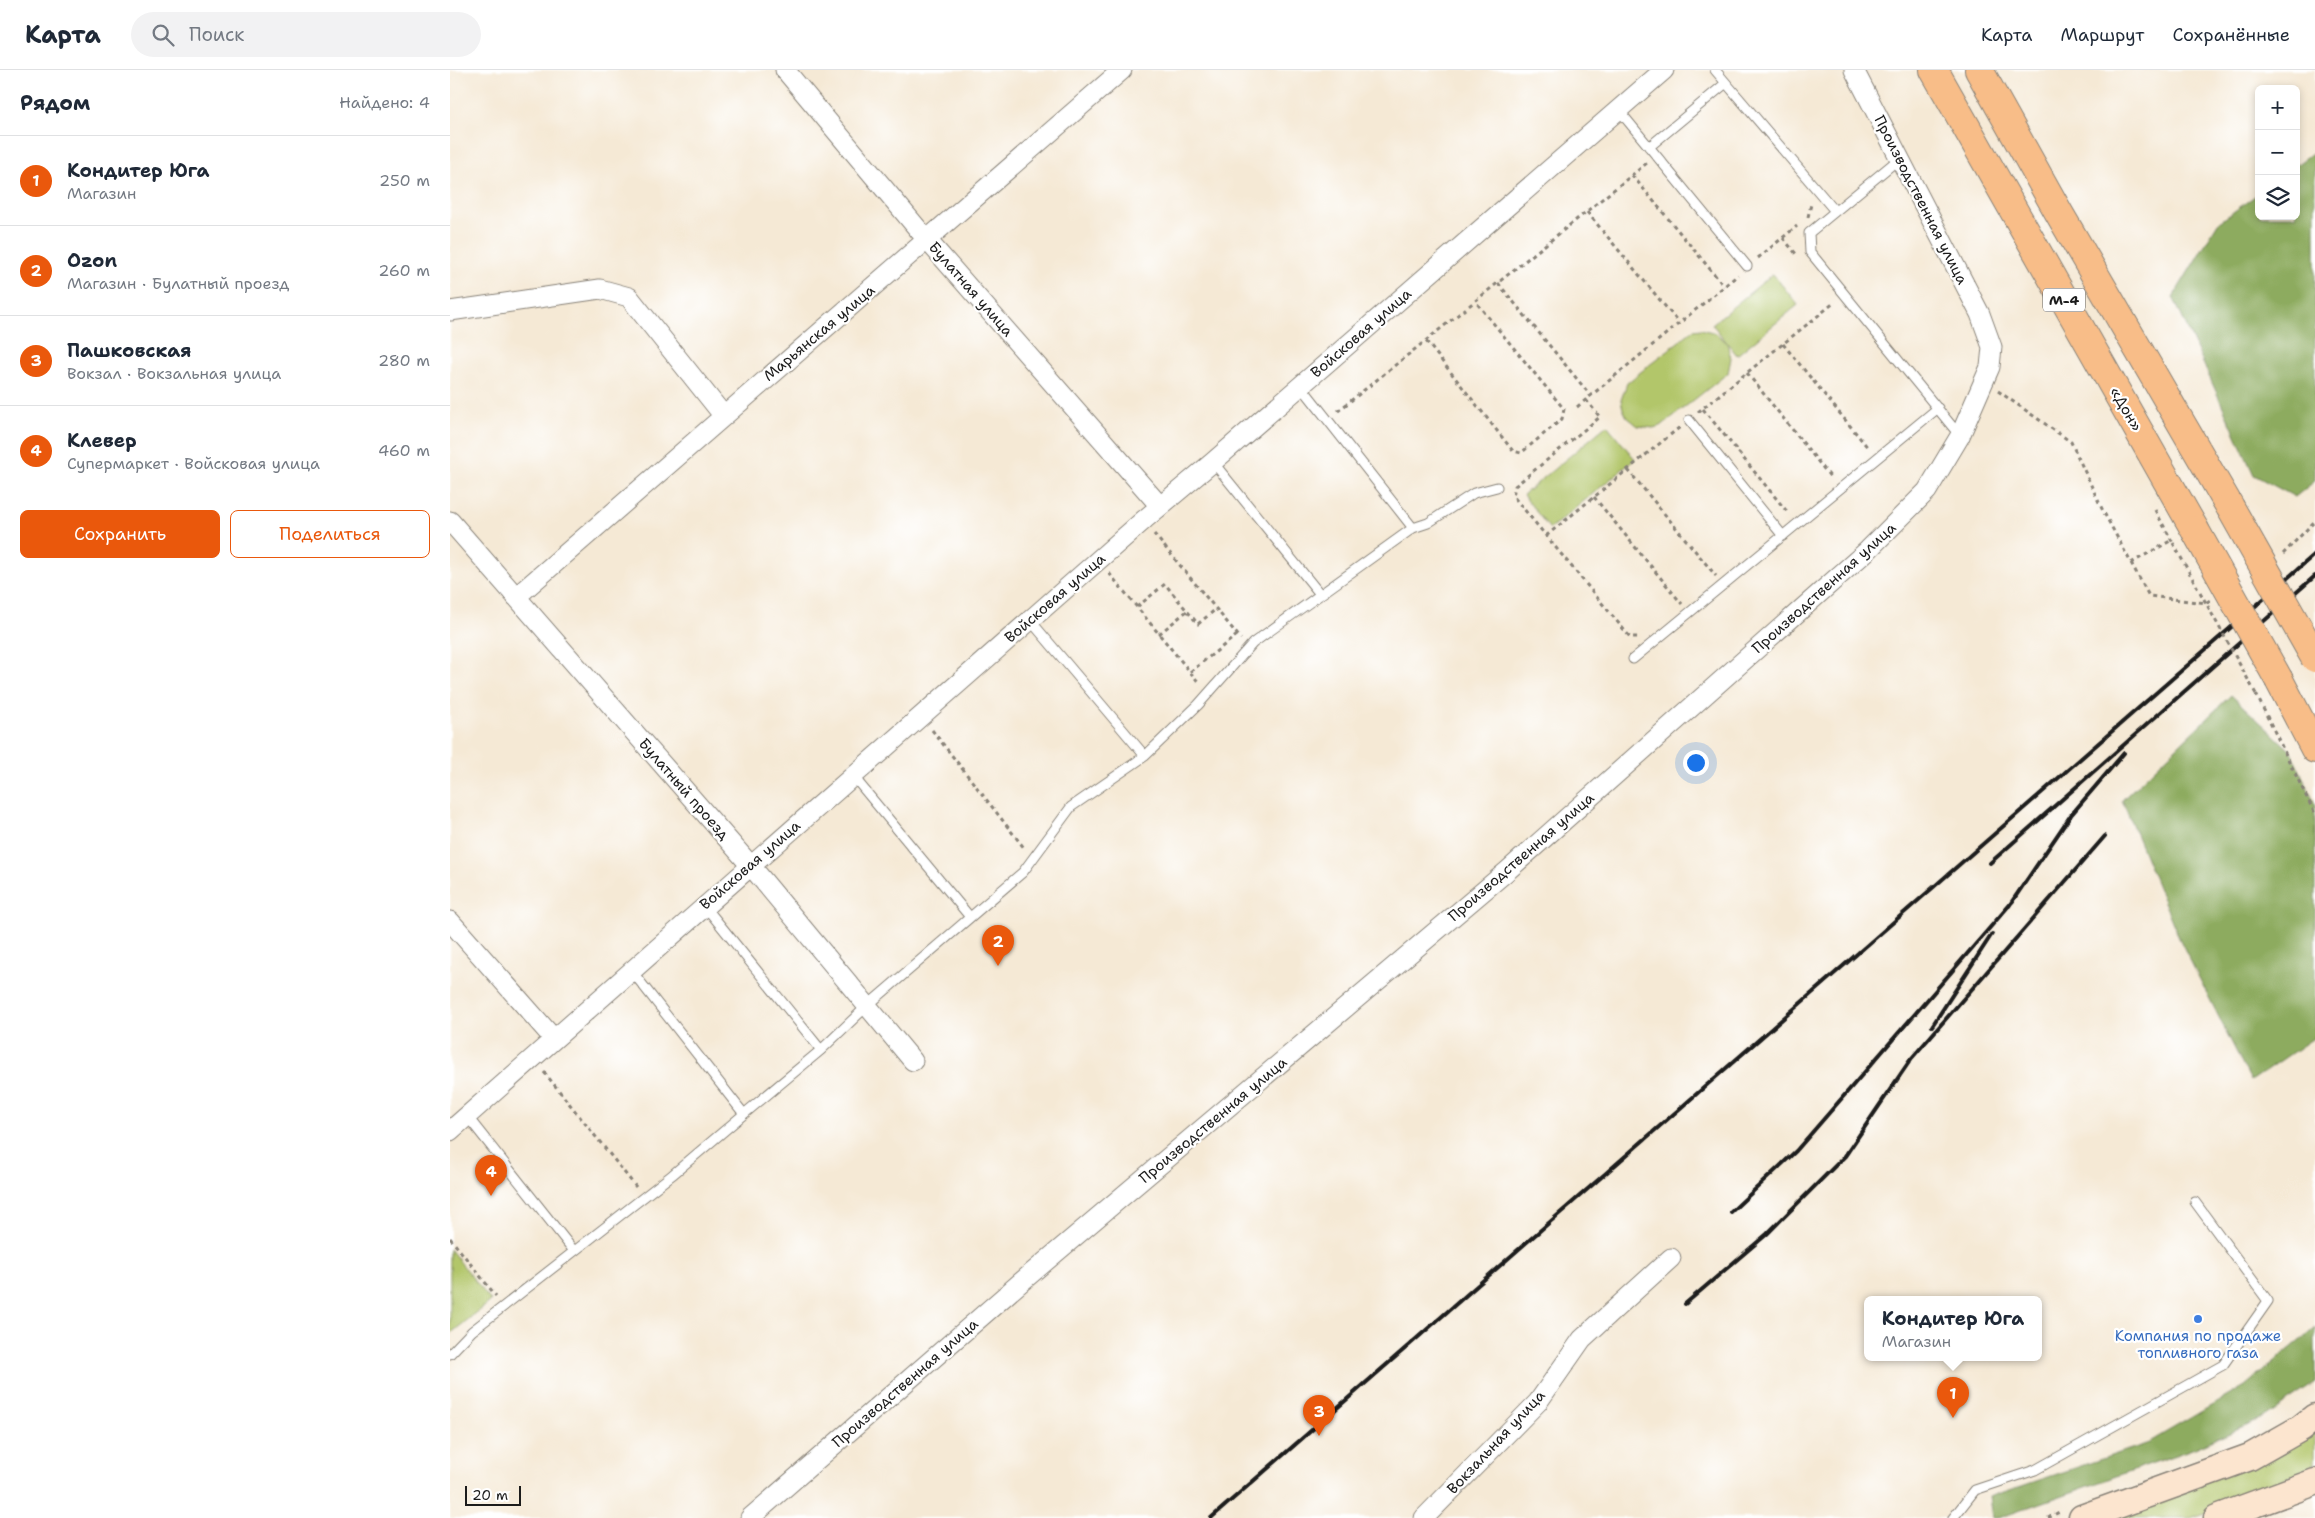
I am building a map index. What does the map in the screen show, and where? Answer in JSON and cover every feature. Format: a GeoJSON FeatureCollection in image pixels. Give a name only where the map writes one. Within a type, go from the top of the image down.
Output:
{"type":"FeatureCollection","features":[{"type":"Feature","properties":{"kind":"highway","name":"«Дон»"},"geometry":{"type":"LineString","coordinates":[[1934,70],[2180,537],[2279,680],[2315,749]]}},
{"type":"Feature","properties":{"kind":"highway","name":"М-4"},"geometry":{"type":"LineString","coordinates":[[1979,70],[2059,213],[2230,506],[2315,658]]}},
{"type":"Feature","properties":{"kind":"main road"},"geometry":{"type":"LineString","coordinates":[[2082,1518],[2250,1457],[2301,1428],[2315,1417]]}},
{"type":"Feature","properties":{"kind":"main road"},"geometry":{"type":"LineString","coordinates":[[2217,1518],[2315,1482]]}},
{"type":"Feature","properties":{"kind":"street","name":"Булатная улица"},"geometry":{"type":"LineString","coordinates":[[785,70],[928,240],[1160,506]]}},
{"type":"Feature","properties":{"kind":"street","name":"Марьянская улица"},"geometry":{"type":"LineString","coordinates":[[516,597],[1122,70]]}},
{"type":"Feature","properties":{"kind":"street","name":"Войсковая улица"},"geometry":{"type":"LineString","coordinates":[[450,1131],[1030,619],[1664,70]]}},
{"type":"Feature","properties":{"kind":"street","name":"Производственная улица"},"geometry":{"type":"LineString","coordinates":[[750,1518],[1020,1283],[1506,872],[1868,550],[1927,491],[1960,436],[1990,367],[1992,347],[1980,314],[1854,70]]}},
{"type":"Feature","properties":{"kind":"street"},"geometry":{"type":"LineString","coordinates":[[450,311],[600,289],[629,297],[723,415]]}},
{"type":"Feature","properties":{"kind":"street","name":"Булатный проезд"},"geometry":{"type":"LineString","coordinates":[[450,521],[751,866],[913,1061]]}},
{"type":"Feature","properties":{"kind":"street"},"geometry":{"type":"LineString","coordinates":[[450,921],[554,1039]]}},
{"type":"Feature","properties":{"kind":"street","name":"Вокзальная улица"},"geometry":{"type":"LineString","coordinates":[[1424,1518],[1538,1402],[1582,1339],[1671,1258]]}},
{"type":"Feature","properties":{"kind":"lane"},"geometry":{"type":"LineString","coordinates":[[1715,70],[1835,211]]}},
{"type":"Feature","properties":{"kind":"lane"},"geometry":{"type":"LineString","coordinates":[[1649,147],[1726,83]]}},
{"type":"Feature","properties":{"kind":"lane"},"geometry":{"type":"LineString","coordinates":[[1618,109],[1748,266]]}},
{"type":"Feature","properties":{"kind":"lane"},"geometry":{"type":"LineString","coordinates":[[1900,158],[1809,233],[1810,252],[1960,436]]}},
{"type":"Feature","properties":{"kind":"lane"},"geometry":{"type":"LineString","coordinates":[[1301,386],[1413,528]]}},
{"type":"Feature","properties":{"kind":"lane"},"geometry":{"type":"LineString","coordinates":[[1633,659],[1938,408]]}},
{"type":"Feature","properties":{"kind":"lane"},"geometry":{"type":"LineString","coordinates":[[1689,420],[1782,536]]}},
{"type":"Feature","properties":{"kind":"lane"},"geometry":{"type":"LineString","coordinates":[[1213,462],[1320,594]]}},
{"type":"Feature","properties":{"kind":"lane"},"geometry":{"type":"LineString","coordinates":[[450,1354],[472,1331],[644,1197],[821,1050],[867,1006],[1023,872],[1070,807],[1145,756],[1207,694],[1248,648],[1413,528],[1428,523],[1474,492],[1497,487]]}},
{"type":"Feature","properties":{"kind":"lane"},"geometry":{"type":"LineString","coordinates":[[1030,619],[1145,756]]}},
{"type":"Feature","properties":{"kind":"lane"},"geometry":{"type":"LineString","coordinates":[[852,776],[970,917]]}},
{"type":"Feature","properties":{"kind":"lane"},"geometry":{"type":"LineString","coordinates":[[704,905],[821,1050]]}},
{"type":"Feature","properties":{"kind":"lane"},"geometry":{"type":"LineString","coordinates":[[631,970],[744,1114]]}},
{"type":"Feature","properties":{"kind":"lane"},"geometry":{"type":"LineString","coordinates":[[467,1116],[574,1251]]}},
{"type":"Feature","properties":{"kind":"lane"},"geometry":{"type":"LineString","coordinates":[[1953,1518],[1975,1490],[2035,1470],[2223,1365],[2268,1301],[2195,1202]]}},
{"type":"Feature","properties":{"kind":"path"},"geometry":{"type":"LineString","coordinates":[[1328,419],[1656,156]]}},
{"type":"Feature","properties":{"kind":"path"},"geometry":{"type":"LineString","coordinates":[[1632,175],[1724,286]]}},
{"type":"Feature","properties":{"kind":"path"},"geometry":{"type":"LineString","coordinates":[[1577,407],[1808,218],[1811,202]]}},
{"type":"Feature","properties":{"kind":"path"},"geometry":{"type":"LineString","coordinates":[[1586,212],[1678,324]]}},
{"type":"Feature","properties":{"kind":"path"},"geometry":{"type":"LineString","coordinates":[[1751,251],[1757,258]]}},
{"type":"Feature","properties":{"kind":"path"},"geometry":{"type":"LineString","coordinates":[[1498,283],[1591,396]]}},
{"type":"Feature","properties":{"kind":"path"},"geometry":{"type":"LineString","coordinates":[[1426,341],[1513,451],[1522,453],[1562,420],[1564,409],[1476,301]]}},
{"type":"Feature","properties":{"kind":"path"},"geometry":{"type":"LineString","coordinates":[[1783,344],[1871,451]]}},
{"type":"Feature","properties":{"kind":"path"},"geometry":{"type":"LineString","coordinates":[[1747,373],[1834,481]]}},
{"type":"Feature","properties":{"kind":"path"},"geometry":{"type":"LineString","coordinates":[[1984,382],[2071,442],[2149,596],[2206,603],[2214,598]]}},
{"type":"Feature","properties":{"kind":"path"},"geometry":{"type":"LineString","coordinates":[[1702,409],[1791,516]]}},
{"type":"Feature","properties":{"kind":"path"},"geometry":{"type":"LineString","coordinates":[[1628,470],[1716,577]]}},
{"type":"Feature","properties":{"kind":"path"},"geometry":{"type":"LineString","coordinates":[[1594,497],[1682,604]]}},
{"type":"Feature","properties":{"kind":"path"},"geometry":{"type":"LineString","coordinates":[[2155,510],[2180,537],[2315,814]]}},
{"type":"Feature","properties":{"kind":"path"},"geometry":{"type":"LineString","coordinates":[[2278,557],[2286,552],[2315,521]]}},
{"type":"Feature","properties":{"kind":"path"},"geometry":{"type":"LineString","coordinates":[[1152,532],[1248,648]]}},
{"type":"Feature","properties":{"kind":"path"},"geometry":{"type":"LineString","coordinates":[[2131,563],[2180,537]]}},
{"type":"Feature","properties":{"kind":"path"},"geometry":{"type":"LineString","coordinates":[[1107,571],[1207,694]]}},
{"type":"Feature","properties":{"kind":"path"},"geometry":{"type":"LineString","coordinates":[[1137,607],[1165,584],[1198,624],[1216,609]]}},
{"type":"Feature","properties":{"kind":"path"},"geometry":{"type":"LineString","coordinates":[[1159,634],[1187,611]]}},
{"type":"Feature","properties":{"kind":"path"},"geometry":{"type":"LineString","coordinates":[[1190,672],[1237,635]]}},
{"type":"Feature","properties":{"kind":"path"},"geometry":{"type":"LineString","coordinates":[[930,728],[1034,859]]}},
{"type":"Feature","properties":{"kind":"path"},"geometry":{"type":"LineString","coordinates":[[542,1070],[644,1197]]}},
{"type":"Feature","properties":{"kind":"path"},"geometry":{"type":"LineString","coordinates":[[450,1238],[504,1306]]}},
{"type":"Feature","properties":{"kind":"green space"},"geometry":{"type":"Polygon","coordinates":[[[2315,151],[2315,481],[2295,497],[2254,475],[2173,297],[2218,223],[2255,196],[2255,220],[2300,220],[2300,162],[2315,151]]]}},
{"type":"Feature","properties":{"kind":"green space"},"geometry":{"type":"Polygon","coordinates":[[[1773,274],[1798,305],[1737,355],[1712,324],[1773,274]]]}},
{"type":"Feature","properties":{"kind":"green space"},"geometry":{"type":"Polygon","coordinates":[[[1701,329],[1716,333],[1727,343],[1731,358],[1728,373],[1661,426],[1653,428],[1638,426],[1627,417],[1623,409],[1621,400],[1627,383],[1693,330],[1701,329]]]}},
{"type":"Feature","properties":{"kind":"green space"},"geometry":{"type":"Polygon","coordinates":[[[1607,425],[1635,459],[1550,529],[1523,495],[1607,425]]]}},
{"type":"Feature","properties":{"kind":"green space"},"geometry":{"type":"Polygon","coordinates":[[[2231,695],[2291,751],[2315,804],[2315,1037],[2251,1081],[2179,938],[2122,800],[2231,695]]]}},
{"type":"Feature","properties":{"kind":"green space"},"geometry":{"type":"Polygon","coordinates":[[[450,1249],[491,1301],[450,1334],[450,1249]]]}},
{"type":"Feature","properties":{"kind":"green space"},"geometry":{"type":"Polygon","coordinates":[[[2315,1328],[2315,1383],[2260,1420],[2195,1448],[1999,1518],[1992,1518],[1989,1497],[2146,1444],[2245,1386],[2315,1328]]]}},
{"type":"Feature","properties":{"kind":"green space"},"geometry":{"type":"Polygon","coordinates":[[[2315,1430],[2315,1465],[2228,1505],[2191,1518],[2107,1518],[2315,1430]]]}},
{"type":"Feature","properties":{"kind":"railway"},"geometry":{"type":"LineString","coordinates":[[1211,1518],[2315,554]]}},
{"type":"Feature","properties":{"kind":"railway"},"geometry":{"type":"LineString","coordinates":[[1990,863],[2315,576]]}},
{"type":"Feature","properties":{"kind":"railway"},"geometry":{"type":"LineString","coordinates":[[2009,906],[2071,815],[2124,753]]}},
{"type":"Feature","properties":{"kind":"railway"},"geometry":{"type":"LineString","coordinates":[[1685,1304],[1767,1234],[1845,1156],[1911,1059],[2105,836]]}},
{"type":"Feature","properties":{"kind":"railway"},"geometry":{"type":"LineString","coordinates":[[1731,1212],[1796,1151],[2013,901]]}},
{"type":"Feature","properties":{"kind":"railway"},"geometry":{"type":"LineString","coordinates":[[1932,1026],[1992,934]]}},
{"type":"Feature","properties":{"kind":"place","name":"Ozon"},"geometry":{"type":"Point","coordinates":[998,966]}},
{"type":"Feature","properties":{"kind":"place","name":"Клевер"},"geometry":{"type":"Point","coordinates":[491,1196]}},
{"type":"Feature","properties":{"kind":"place","name":"Компания по продаже топливного газа"},"geometry":{"type":"Point","coordinates":[2198,1319]}},
{"type":"Feature","properties":{"kind":"place","name":"Кондитер Юга"},"geometry":{"type":"Point","coordinates":[1953,1418]}},
{"type":"Feature","properties":{"kind":"place","name":"Пашковская"},"geometry":{"type":"Point","coordinates":[1319,1436]}}]}
